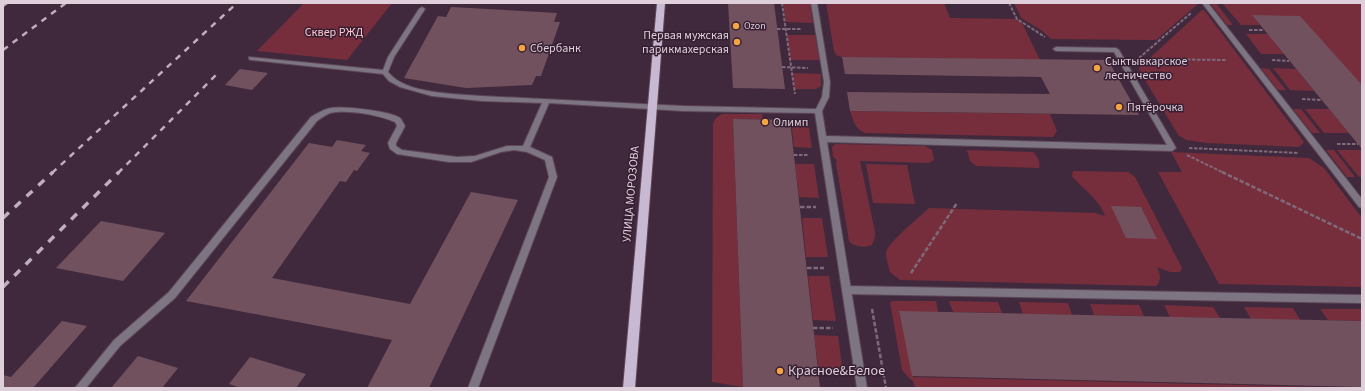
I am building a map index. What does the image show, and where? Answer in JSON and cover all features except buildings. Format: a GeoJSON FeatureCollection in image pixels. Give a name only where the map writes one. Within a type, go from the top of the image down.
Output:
{"type":"FeatureCollection","features":[{"type":"Feature","properties":{"kind":"main road","name":"УЛИЦА МОРОЗОВА"},"geometry":{"type":"LineString","coordinates":[[629,388],[655,108],[661,3]]}},
{"type":"Feature","properties":{"kind":"street"},"geometry":{"type":"LineString","coordinates":[[814,3],[827,93],[818,111],[862,388]]}},
{"type":"Feature","properties":{"kind":"street"},"geometry":{"type":"LineString","coordinates":[[1205,3],[1362,205]]}},
{"type":"Feature","properties":{"kind":"street"},"geometry":{"type":"LineString","coordinates":[[385,72],[390,57],[422,9]]}},
{"type":"Feature","properties":{"kind":"street"},"geometry":{"type":"LineString","coordinates":[[1056,48],[1116,50],[1172,148]]}},
{"type":"Feature","properties":{"kind":"street"},"geometry":{"type":"LineString","coordinates":[[251,58],[385,72],[390,79],[399,85],[431,93],[465,97],[655,108],[818,111]]}},
{"type":"Feature","properties":{"kind":"street"},"geometry":{"type":"LineString","coordinates":[[526,148],[546,101]]}},
{"type":"Feature","properties":{"kind":"street"},"geometry":{"type":"LineString","coordinates":[[655,108],[818,111]]}},
{"type":"Feature","properties":{"kind":"street"},"geometry":{"type":"LineString","coordinates":[[80,388],[117,342],[172,295],[320,113],[339,109],[391,117],[398,120],[401,126],[392,143],[393,147],[400,152],[463,160],[478,159],[504,148],[517,146],[536,151],[549,159],[553,177],[473,388]]}},
{"type":"Feature","properties":{"kind":"street"},"geometry":{"type":"LineString","coordinates":[[823,139],[1172,148]]}},
{"type":"Feature","properties":{"kind":"street"},"geometry":{"type":"LineString","coordinates":[[846,290],[1362,299]]}},
{"type":"Feature","properties":{"kind":"path"},"geometry":{"type":"LineString","coordinates":[[782,3],[797,111]]}},
{"type":"Feature","properties":{"kind":"path"},"geometry":{"type":"LineString","coordinates":[[1009,3],[1017,19],[1033,28],[1049,40],[1056,48]]}},
{"type":"Feature","properties":{"kind":"path"},"geometry":{"type":"LineString","coordinates":[[1196,8],[1138,59],[1250,60]]}},
{"type":"Feature","properties":{"kind":"path"},"geometry":{"type":"LineString","coordinates":[[777,29],[818,30]]}},
{"type":"Feature","properties":{"kind":"path"},"geometry":{"type":"LineString","coordinates":[[782,67],[824,68]]}},
{"type":"Feature","properties":{"kind":"path"},"geometry":{"type":"LineString","coordinates":[[1172,148],[1322,154]]}},
{"type":"Feature","properties":{"kind":"path"},"geometry":{"type":"LineString","coordinates":[[1172,148],[1362,239]]}},
{"type":"Feature","properties":{"kind":"path"},"geometry":{"type":"LineString","coordinates":[[899,291],[957,203]]}},
{"type":"Feature","properties":{"kind":"path"},"geometry":{"type":"LineString","coordinates":[[807,268],[827,268]]}},
{"type":"Feature","properties":{"kind":"path"},"geometry":{"type":"LineString","coordinates":[[813,328],[835,328]]}},
{"type":"Feature","properties":{"kind":"green space","name":"Сквер РЖД"},"geometry":{"type":"Polygon","coordinates":[[[304,3],[392,3],[347,60],[257,51],[304,3]]]}},
{"type":"Feature","properties":{"kind":"green space"},"geometry":{"type":"Polygon","coordinates":[[[783,3],[810,3],[813,23],[786,22],[783,3]]]}},
{"type":"Feature","properties":{"kind":"green space"},"geometry":{"type":"Polygon","coordinates":[[[826,3],[944,3],[950,18],[1016,19],[1021,21],[1040,60],[842,57],[836,55],[834,51],[826,3]]]}},
{"type":"Feature","properties":{"kind":"green space"},"geometry":{"type":"Polygon","coordinates":[[[1014,3],[1199,3],[1156,40],[1051,39],[1041,30],[1021,18],[1014,3]]]}},
{"type":"Feature","properties":{"kind":"green space"},"geometry":{"type":"Polygon","coordinates":[[[1210,3],[1216,3],[1233,25],[1227,25],[1210,3]]]}},
{"type":"Feature","properties":{"kind":"green space"},"geometry":{"type":"Polygon","coordinates":[[[1222,3],[1362,3],[1362,85],[1252,15],[1260,25],[1241,25],[1222,3]]]}},
{"type":"Feature","properties":{"kind":"green space"},"geometry":{"type":"Polygon","coordinates":[[[1202,10],[1204,10],[1304,142],[1299,147],[1206,143],[1187,140],[1179,136],[1139,68],[1202,10]]]}},
{"type":"Feature","properties":{"kind":"green space"},"geometry":{"type":"Polygon","coordinates":[[[1246,34],[1268,34],[1284,54],[1261,54],[1246,34]]]}},
{"type":"Feature","properties":{"kind":"green space"},"geometry":{"type":"Polygon","coordinates":[[[787,35],[815,35],[820,60],[791,60],[787,35]]]}},
{"type":"Feature","properties":{"kind":"green space"},"geometry":{"type":"Polygon","coordinates":[[[1261,68],[1269,69],[1286,90],[1278,90],[1261,68]]]}},
{"type":"Feature","properties":{"kind":"green space"},"geometry":{"type":"Polygon","coordinates":[[[1273,68],[1296,69],[1314,91],[1290,90],[1273,68]]]}},
{"type":"Feature","properties":{"kind":"green space"},"geometry":{"type":"Polygon","coordinates":[[[793,73],[821,74],[821,86],[816,89],[795,89],[793,73]]]}},
{"type":"Feature","properties":{"kind":"green space"},"geometry":{"type":"Polygon","coordinates":[[[1293,109],[1301,109],[1320,133],[1312,133],[1293,109]]]}},
{"type":"Feature","properties":{"kind":"green space"},"geometry":{"type":"Polygon","coordinates":[[[1305,109],[1329,109],[1349,133],[1324,133],[1305,109]]]}},
{"type":"Feature","properties":{"kind":"green space"},"geometry":{"type":"Polygon","coordinates":[[[850,111],[1050,114],[1057,131],[1053,137],[865,133],[856,126],[850,111]]]}},
{"type":"Feature","properties":{"kind":"green space"},"geometry":{"type":"Polygon","coordinates":[[[722,114],[762,114],[763,119],[733,119],[743,387],[712,382],[713,123],[716,118],[722,114]]]}},
{"type":"Feature","properties":{"kind":"green space"},"geometry":{"type":"Polygon","coordinates":[[[791,120],[808,122],[812,148],[794,147],[791,120]]]}},
{"type":"Feature","properties":{"kind":"green space"},"geometry":{"type":"Polygon","coordinates":[[[835,144],[925,146],[932,150],[934,160],[929,163],[860,161],[875,232],[872,245],[854,245],[849,241],[836,163],[837,160],[833,157],[832,147],[835,144]]]}},
{"type":"Feature","properties":{"kind":"green space"},"geometry":{"type":"Polygon","coordinates":[[[967,150],[1033,152],[1038,159],[1039,168],[976,166],[970,161],[967,150]]]}},
{"type":"Feature","properties":{"kind":"green space"},"geometry":{"type":"Polygon","coordinates":[[[1326,150],[1334,150],[1355,177],[1347,177],[1326,150]]]}},
{"type":"Feature","properties":{"kind":"green space"},"geometry":{"type":"Polygon","coordinates":[[[1337,150],[1362,150],[1362,177],[1359,177],[1337,150]]]}},
{"type":"Feature","properties":{"kind":"green space"},"geometry":{"type":"Polygon","coordinates":[[[1171,152],[1309,158],[1324,168],[1362,218],[1362,287],[1219,284],[1158,172],[1182,172],[1171,152]]]}},
{"type":"Feature","properties":{"kind":"green space"},"geometry":{"type":"Polygon","coordinates":[[[795,164],[814,164],[819,198],[799,197],[795,164]]]}},
{"type":"Feature","properties":{"kind":"green space"},"geometry":{"type":"Polygon","coordinates":[[[866,164],[907,165],[915,204],[873,203],[866,164]]]}},
{"type":"Feature","properties":{"kind":"green space"},"geometry":{"type":"Polygon","coordinates":[[[1073,171],[1128,172],[1135,177],[1182,268],[1180,272],[1170,272],[1157,267],[1160,274],[1160,279],[1156,286],[900,280],[890,272],[886,255],[888,249],[898,236],[929,208],[1095,213],[1105,216],[1095,199],[1072,176],[1073,171]]]}},
{"type":"Feature","properties":{"kind":"green space"},"geometry":{"type":"Polygon","coordinates":[[[802,218],[822,218],[828,257],[806,257],[802,218]]]}},
{"type":"Feature","properties":{"kind":"green space"},"geometry":{"type":"Polygon","coordinates":[[[808,276],[829,276],[836,321],[813,320],[808,276]]]}},
{"type":"Feature","properties":{"kind":"green space"},"geometry":{"type":"Polygon","coordinates":[[[936,301],[938,312],[899,312],[913,377],[1362,388],[915,388],[913,381],[902,370],[890,302],[936,301]]]}},
{"type":"Feature","properties":{"kind":"green space"},"geometry":{"type":"Polygon","coordinates":[[[949,301],[998,302],[1002,313],[953,312],[949,301]]]}},
{"type":"Feature","properties":{"kind":"green space"},"geometry":{"type":"Polygon","coordinates":[[[1019,302],[1068,303],[1072,315],[1023,314],[1019,302]]]}},
{"type":"Feature","properties":{"kind":"green space"},"geometry":{"type":"Polygon","coordinates":[[[1090,304],[1139,305],[1144,316],[1094,315],[1090,304]]]}},
{"type":"Feature","properties":{"kind":"green space"},"geometry":{"type":"Polygon","coordinates":[[[1164,305],[1213,307],[1220,318],[1170,317],[1164,305]]]}},
{"type":"Feature","properties":{"kind":"green space"},"geometry":{"type":"Polygon","coordinates":[[[1244,307],[1293,308],[1300,320],[1251,319],[1244,307]]]}},
{"type":"Feature","properties":{"kind":"green space"},"geometry":{"type":"Polygon","coordinates":[[[1320,309],[1362,309],[1362,321],[1328,320],[1320,309]]]}},
{"type":"Feature","properties":{"kind":"green space"},"geometry":{"type":"Polygon","coordinates":[[[814,335],[838,336],[843,374],[819,373],[814,335]]]}},
{"type":"Feature","properties":{"kind":"railway"},"geometry":{"type":"LineString","coordinates":[[3,6],[7,3]]}},
{"type":"Feature","properties":{"kind":"railway"},"geometry":{"type":"LineString","coordinates":[[3,50],[66,3]]}},
{"type":"Feature","properties":{"kind":"railway"},"geometry":{"type":"LineString","coordinates":[[52,173],[237,3]]}},
{"type":"Feature","properties":{"kind":"railway"},"geometry":{"type":"LineString","coordinates":[[119,172],[217,74]]}},
{"type":"Feature","properties":{"kind":"railway"},"geometry":{"type":"LineString","coordinates":[[3,218],[53,172]]}},
{"type":"Feature","properties":{"kind":"railway"},"geometry":{"type":"LineString","coordinates":[[3,287],[119,172]]}},
{"type":"Feature","properties":{"kind":"place","name":"Ozon"},"geometry":{"type":"Point","coordinates":[736,26]}},
{"type":"Feature","properties":{"kind":"place","name":"Первая мужская парикмахерская"},"geometry":{"type":"Point","coordinates":[737,42]}},
{"type":"Feature","properties":{"kind":"place","name":"Сбербанк"},"geometry":{"type":"Point","coordinates":[522,48]}},
{"type":"Feature","properties":{"kind":"place","name":"Сыктывкарское лесничество"},"geometry":{"type":"Point","coordinates":[1097,68]}},
{"type":"Feature","properties":{"kind":"place","name":"Пятёрочка"},"geometry":{"type":"Point","coordinates":[1119,107]}},
{"type":"Feature","properties":{"kind":"place","name":"Олимп"},"geometry":{"type":"Point","coordinates":[765,122]}},
{"type":"Feature","properties":{"kind":"place","name":"Красное&Белое"},"geometry":{"type":"Point","coordinates":[780,371]}}]}
